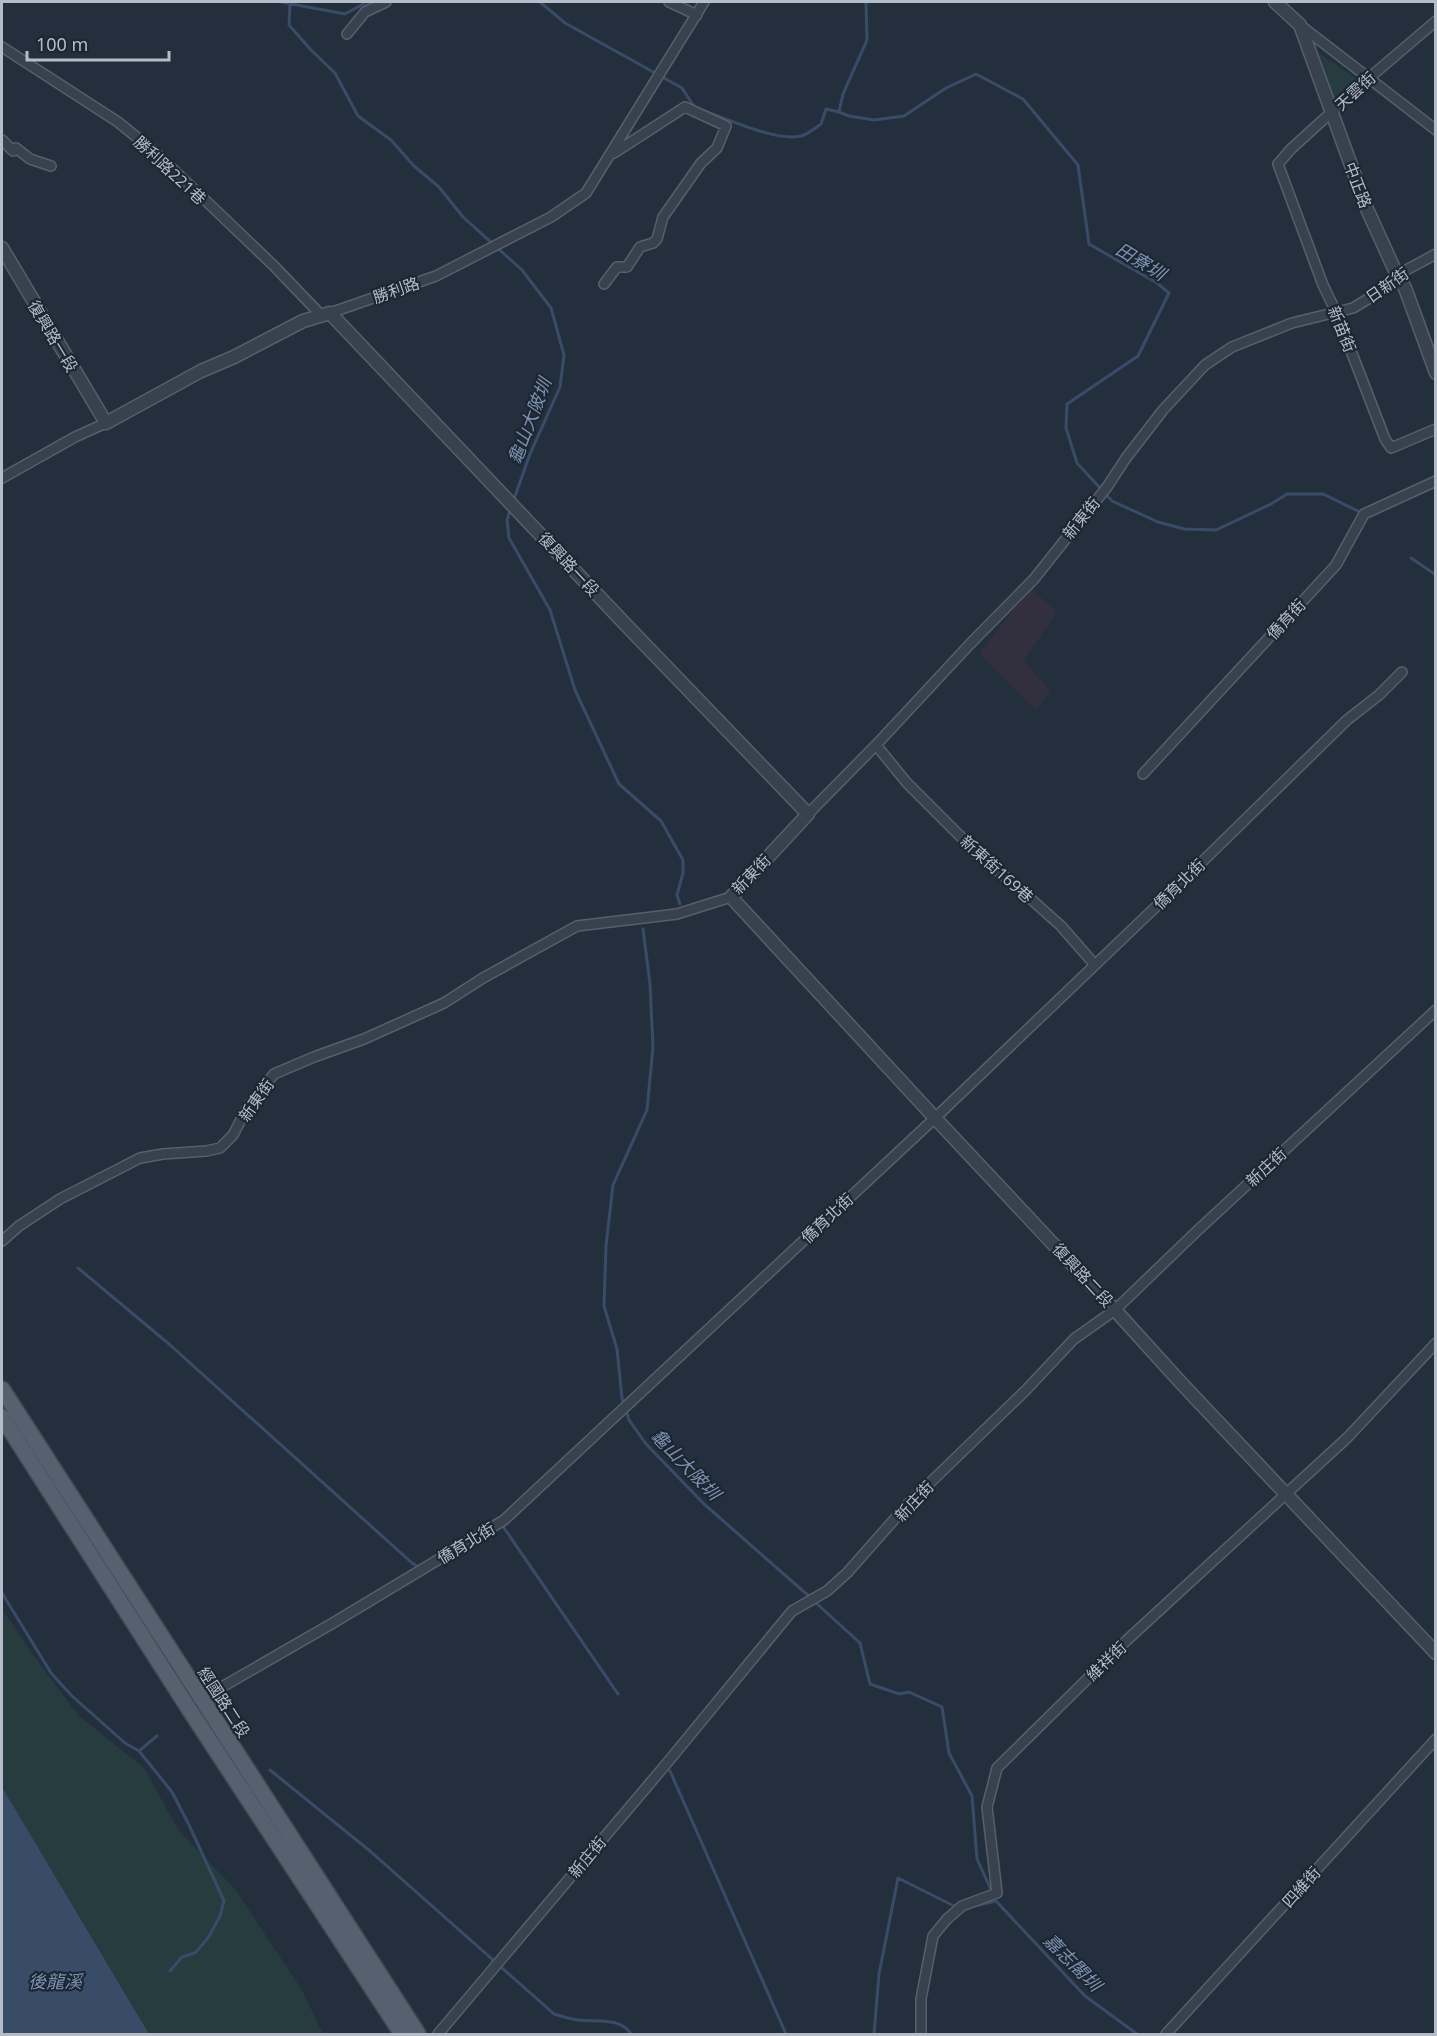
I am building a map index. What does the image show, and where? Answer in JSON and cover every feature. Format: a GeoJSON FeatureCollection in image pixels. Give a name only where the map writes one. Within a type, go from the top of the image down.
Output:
{"type":"FeatureCollection","features":[{"type":"Feature","properties":{"kind":"main road","name":"經國路二段"},"geometry":{"type":"LineString","coordinates":[[2,1389],[418,2034]]}},
{"type":"Feature","properties":{"kind":"main road","name":"經國路二段"},"geometry":{"type":"LineString","coordinates":[[2,1417],[189,1709],[402,2034]]}},
{"type":"Feature","properties":{"kind":"street"},"geometry":{"type":"LineString","coordinates":[[347,34],[365,12],[386,2]]}},
{"type":"Feature","properties":{"kind":"street"},"geometry":{"type":"LineString","coordinates":[[669,2],[697,15]]}},
{"type":"Feature","properties":{"kind":"street","name":"勝利路"},"geometry":{"type":"LineString","coordinates":[[2,478],[201,371],[234,357],[303,321],[436,276],[552,217],[586,193],[704,2]]}},
{"type":"Feature","properties":{"kind":"street","name":"中正路"},"geometry":{"type":"LineString","coordinates":[[1275,2],[1300,25],[1330,113],[1367,209],[1397,276],[1405,288],[1436,373]]}},
{"type":"Feature","properties":{"kind":"street","name":"天雲街"},"geometry":{"type":"LineString","coordinates":[[1278,164],[1330,113],[1436,21]]}},
{"type":"Feature","properties":{"kind":"street"},"geometry":{"type":"LineString","coordinates":[[1300,25],[1436,130]]}},
{"type":"Feature","properties":{"kind":"street","name":"勝利路221巷"},"geometry":{"type":"LineString","coordinates":[[2,47],[118,123],[156,153],[325,314]]}},
{"type":"Feature","properties":{"kind":"street"},"geometry":{"type":"LineString","coordinates":[[604,284],[617,267],[627,267],[640,247],[653,243],[657,239],[663,217],[701,163],[717,148],[726,126],[685,107],[610,155]]}},
{"type":"Feature","properties":{"kind":"street"},"geometry":{"type":"LineString","coordinates":[[2,140],[13,151],[16,148],[30,159],[51,166]]}},
{"type":"Feature","properties":{"kind":"street","name":"新苗街"},"geometry":{"type":"LineString","coordinates":[[1278,164],[1323,285],[1336,312],[1385,439],[1391,448],[1436,429]]}},
{"type":"Feature","properties":{"kind":"street","name":"復興路一段"},"geometry":{"type":"LineString","coordinates":[[2,248],[106,423]]}},
{"type":"Feature","properties":{"kind":"street","name":"日新街"},"geometry":{"type":"LineString","coordinates":[[1336,312],[1362,303],[1378,293],[1397,276],[1436,254]]}},
{"type":"Feature","properties":{"kind":"street","name":"新東街"},"geometry":{"type":"LineString","coordinates":[[2,1241],[19,1226],[60,1199],[140,1158],[220,1148],[233,1135],[246,1108],[274,1074],[314,1056],[364,1039],[444,1003],[483,978],[577,926],[677,914],[731,897],[1034,579],[1107,487],[1163,411],[1204,364],[1232,347],[1292,323],[1336,312]]}},
{"type":"Feature","properties":{"kind":"street","name":"復興路一段"},"geometry":{"type":"LineString","coordinates":[[325,314],[808,814]]}},
{"type":"Feature","properties":{"kind":"street","name":"僑育街"},"geometry":{"type":"LineString","coordinates":[[1143,774],[1336,565],[1364,514],[1436,481]]}},
{"type":"Feature","properties":{"kind":"street","name":"僑育北街"},"geometry":{"type":"LineString","coordinates":[[201,1699],[504,1520],[935,1118],[1347,720],[1402,672]]}},
{"type":"Feature","properties":{"kind":"street","name":"新東街169巷"},"geometry":{"type":"LineString","coordinates":[[876,745],[907,783],[964,840],[966,845],[1061,926],[1095,965]]}},
{"type":"Feature","properties":{"kind":"street","name":"復興路二段"},"geometry":{"type":"LineString","coordinates":[[731,897],[1183,1385],[1436,1653]]}},
{"type":"Feature","properties":{"kind":"street","name":"新庄街"},"geometry":{"type":"LineString","coordinates":[[438,2034],[792,1611],[827,1591],[847,1573],[907,1505],[1026,1390],[1074,1339],[1115,1310],[1436,1010]]}},
{"type":"Feature","properties":{"kind":"street","name":"維祥街"},"geometry":{"type":"LineString","coordinates":[[921,2034],[921,1999],[933,1936],[946,1919],[962,1906],[997,1893],[987,1807],[997,1768],[1112,1654],[1347,1438],[1436,1343]]}},
{"type":"Feature","properties":{"kind":"street","name":"四維街"},"geometry":{"type":"LineString","coordinates":[[1166,2034],[1436,1738]]}},
{"type":"Feature","properties":{"kind":"shaded area"},"geometry":{"type":"Polygon","coordinates":[[[1030,588],[1057,612],[1023,661],[1051,691],[1036,709],[980,653],[1030,588]]]}},
{"type":"Feature","properties":{"kind":"green space"},"geometry":{"type":"Polygon","coordinates":[[[1309,47],[1357,79],[1332,103],[1309,47]]]}},
{"type":"Feature","properties":{"kind":"green space"},"geometry":{"type":"Polygon","coordinates":[[[2,1609],[78,1715],[144,1768],[179,1831],[235,1889],[302,1990],[323,2034],[149,2034],[2,1787],[2,1609]]]}},
{"type":"Feature","properties":{"kind":"water","name":"後龍溪"},"geometry":{"type":"Polygon","coordinates":[[[2,1787],[149,2034],[2,2034],[2,1787]]]}},
{"type":"Feature","properties":{"kind":"waterway","name":"龜山大陂圳"},"geometry":{"type":"LineString","coordinates":[[281,2],[345,14],[367,2]]}},
{"type":"Feature","properties":{"kind":"waterway","name":"龜山大陂圳"},"geometry":{"type":"LineString","coordinates":[[540,2],[565,23],[682,88],[695,108]]}},
{"type":"Feature","properties":{"kind":"waterway","name":"田寮圳"},"geometry":{"type":"LineString","coordinates":[[866,2],[867,40],[843,94],[839,112],[874,120],[904,116],[946,88],[976,74],[1023,99],[1078,165],[1089,244],[1157,283],[1169,293],[1138,356],[1067,404],[1066,428],[1077,463],[1112,501],[1158,522],[1184,529],[1216,530],[1287,494],[1323,494],[1360,512]]}},
{"type":"Feature","properties":{"kind":"waterway","name":"龜山大陂圳"},"geometry":{"type":"LineString","coordinates":[[290,3],[289,25],[335,73],[358,116],[391,140],[414,166],[439,187],[463,217],[522,270],[551,308],[564,355],[560,387],[530,454],[513,502]]}},
{"type":"Feature","properties":{"kind":"waterway","name":"龜山大陂圳"},"geometry":{"type":"LineString","coordinates":[[701,110],[765,133],[791,137],[804,135],[821,124],[826,109],[839,112]]}},
{"type":"Feature","properties":{"kind":"waterway","name":"龜山大陂圳"},"geometry":{"type":"LineString","coordinates":[[511,508],[507,520],[509,538],[550,610],[575,690],[619,784],[661,821],[683,860],[683,873],[677,895],[680,904]]}},
{"type":"Feature","properties":{"kind":"waterway","name":"田寮圳"},"geometry":{"type":"LineString","coordinates":[[1411,558],[1436,575]]}},
{"type":"Feature","properties":{"kind":"waterway","name":"龜山大陂圳"},"geometry":{"type":"LineString","coordinates":[[643,929],[650,984],[653,1047],[647,1110],[613,1185],[606,1246],[604,1306],[617,1349],[622,1398],[629,1420],[646,1444],[704,1504],[810,1597]]}},
{"type":"Feature","properties":{"kind":"waterway"},"geometry":{"type":"LineString","coordinates":[[78,1268],[169,1344],[420,1568]]}},
{"type":"Feature","properties":{"kind":"waterway"},"geometry":{"type":"LineString","coordinates":[[502,1525],[618,1694]]}},
{"type":"Feature","properties":{"kind":"waterway"},"geometry":{"type":"LineString","coordinates":[[2,1593],[51,1673],[72,1696],[125,1743],[139,1751],[172,1792],[224,1901],[220,1916],[208,1938],[195,1953],[182,1957],[170,1971]]}},
{"type":"Feature","properties":{"kind":"waterway","name":"龜山大陂圳"},"geometry":{"type":"LineString","coordinates":[[815,1602],[860,1643],[870,1684],[899,1694],[909,1692],[942,1707],[949,1753],[972,1796],[977,1859],[996,1901],[1085,1996],[1137,2034]]}},
{"type":"Feature","properties":{"kind":"waterway"},"geometry":{"type":"LineString","coordinates":[[139,1751],[157,1736]]}},
{"type":"Feature","properties":{"kind":"waterway"},"geometry":{"type":"LineString","coordinates":[[270,1770],[370,1851],[554,2014],[578,2020],[614,2023],[621,2025],[631,2034]]}},
{"type":"Feature","properties":{"kind":"waterway"},"geometry":{"type":"LineString","coordinates":[[670,1771],[786,2034]]}},
{"type":"Feature","properties":{"kind":"waterway"},"geometry":{"type":"LineString","coordinates":[[874,2034],[879,1974],[898,1878],[956,1907]]}},
{"type":"Feature","properties":{"kind":"waterway"},"geometry":{"type":"LineString","coordinates":[[965,1908],[996,1901]]}},
{"type":"Feature","properties":{"kind":"water label","name":"嘉志閣圳"},"geometry":{"type":"Point","coordinates":[1073,1962]}}]}
